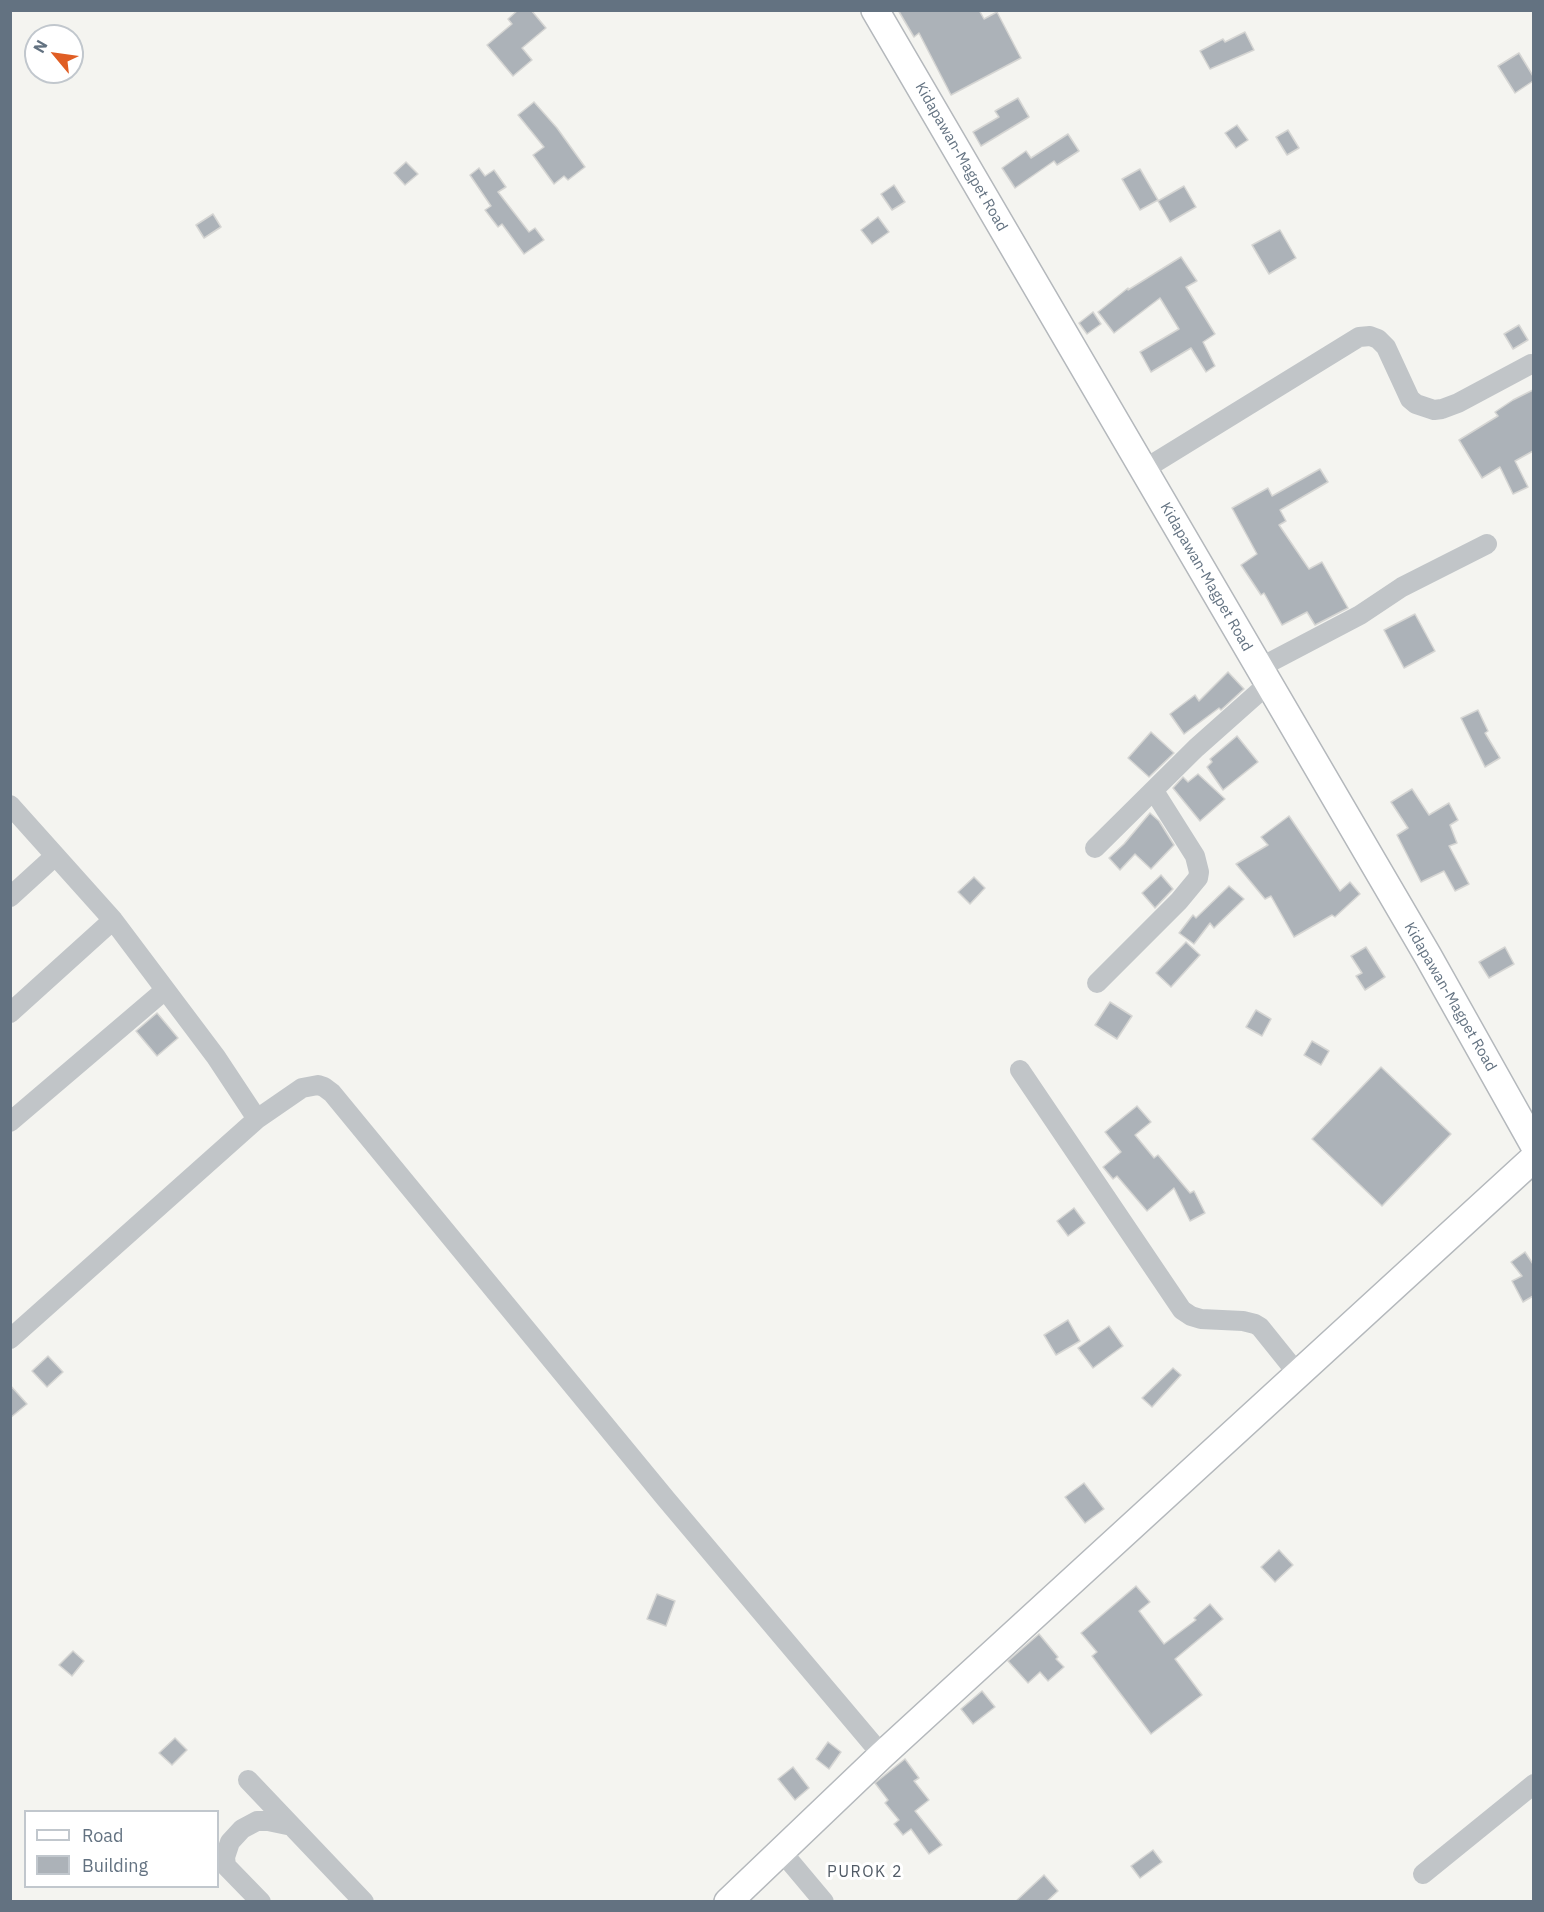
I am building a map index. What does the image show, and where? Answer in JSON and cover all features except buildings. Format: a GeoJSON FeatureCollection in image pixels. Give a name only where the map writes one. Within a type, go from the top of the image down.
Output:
{"type":"FeatureCollection","features":[{"type":"Feature","properties":{"kind":"main road","name":"Kidapawan-Magpet Road"},"geometry":{"type":"LineString","coordinates":[[875,10],[1428,956],[1533,1145]]}},
{"type":"Feature","properties":{"kind":"main road"},"geometry":{"type":"LineString","coordinates":[[728,1902],[882,1755],[1533,1158]]}},
{"type":"Feature","properties":{"kind":"street"},"geometry":{"type":"LineString","coordinates":[[1143,470],[1359,337],[1370,336],[1378,339],[1386,347],[1410,399],[1416,404],[1434,410],[1458,403],[1531,364]]}},
{"type":"Feature","properties":{"kind":"street"},"geometry":{"type":"LineString","coordinates":[[1095,848],[1197,748],[1264,676],[1402,587],[1487,544]]}},
{"type":"Feature","properties":{"kind":"street"},"geometry":{"type":"LineString","coordinates":[[1096,983],[1179,902],[1198,878],[1199,872],[1195,856],[1154,791]]}},
{"type":"Feature","properties":{"kind":"street"},"geometry":{"type":"LineString","coordinates":[[10,805],[113,920],[216,1057],[257,1119]]}},
{"type":"Feature","properties":{"kind":"street"},"geometry":{"type":"LineString","coordinates":[[10,897],[56,856]]}},
{"type":"Feature","properties":{"kind":"street"},"geometry":{"type":"LineString","coordinates":[[10,1013],[113,920]]}},
{"type":"Feature","properties":{"kind":"street"},"geometry":{"type":"LineString","coordinates":[[10,1122],[165,990]]}},
{"type":"Feature","properties":{"kind":"street"},"geometry":{"type":"LineString","coordinates":[[1020,1070],[1182,1310],[1201,1319],[1243,1321],[1255,1324],[1260,1327],[1297,1373]]}},
{"type":"Feature","properties":{"kind":"street"},"geometry":{"type":"LineString","coordinates":[[10,1339],[257,1119],[302,1088],[318,1085],[332,1093],[666,1499],[882,1755]]}},
{"type":"Feature","properties":{"kind":"street"},"geometry":{"type":"LineString","coordinates":[[248,1780],[364,1902]]}},
{"type":"Feature","properties":{"kind":"street"},"geometry":{"type":"LineString","coordinates":[[1423,1874],[1533,1784]]}},
{"type":"Feature","properties":{"kind":"street"},"geometry":{"type":"LineString","coordinates":[[261,1902],[226,1866],[225,1857],[230,1842],[242,1829],[257,1821],[292,1826]]}},
{"type":"Feature","properties":{"kind":"street"},"geometry":{"type":"LineString","coordinates":[[782,1852],[824,1902]]}},
{"type":"Feature","properties":{"kind":"district","name":"PUROK 2"},"geometry":{"type":"Point","coordinates":[865,1872]}}]}
